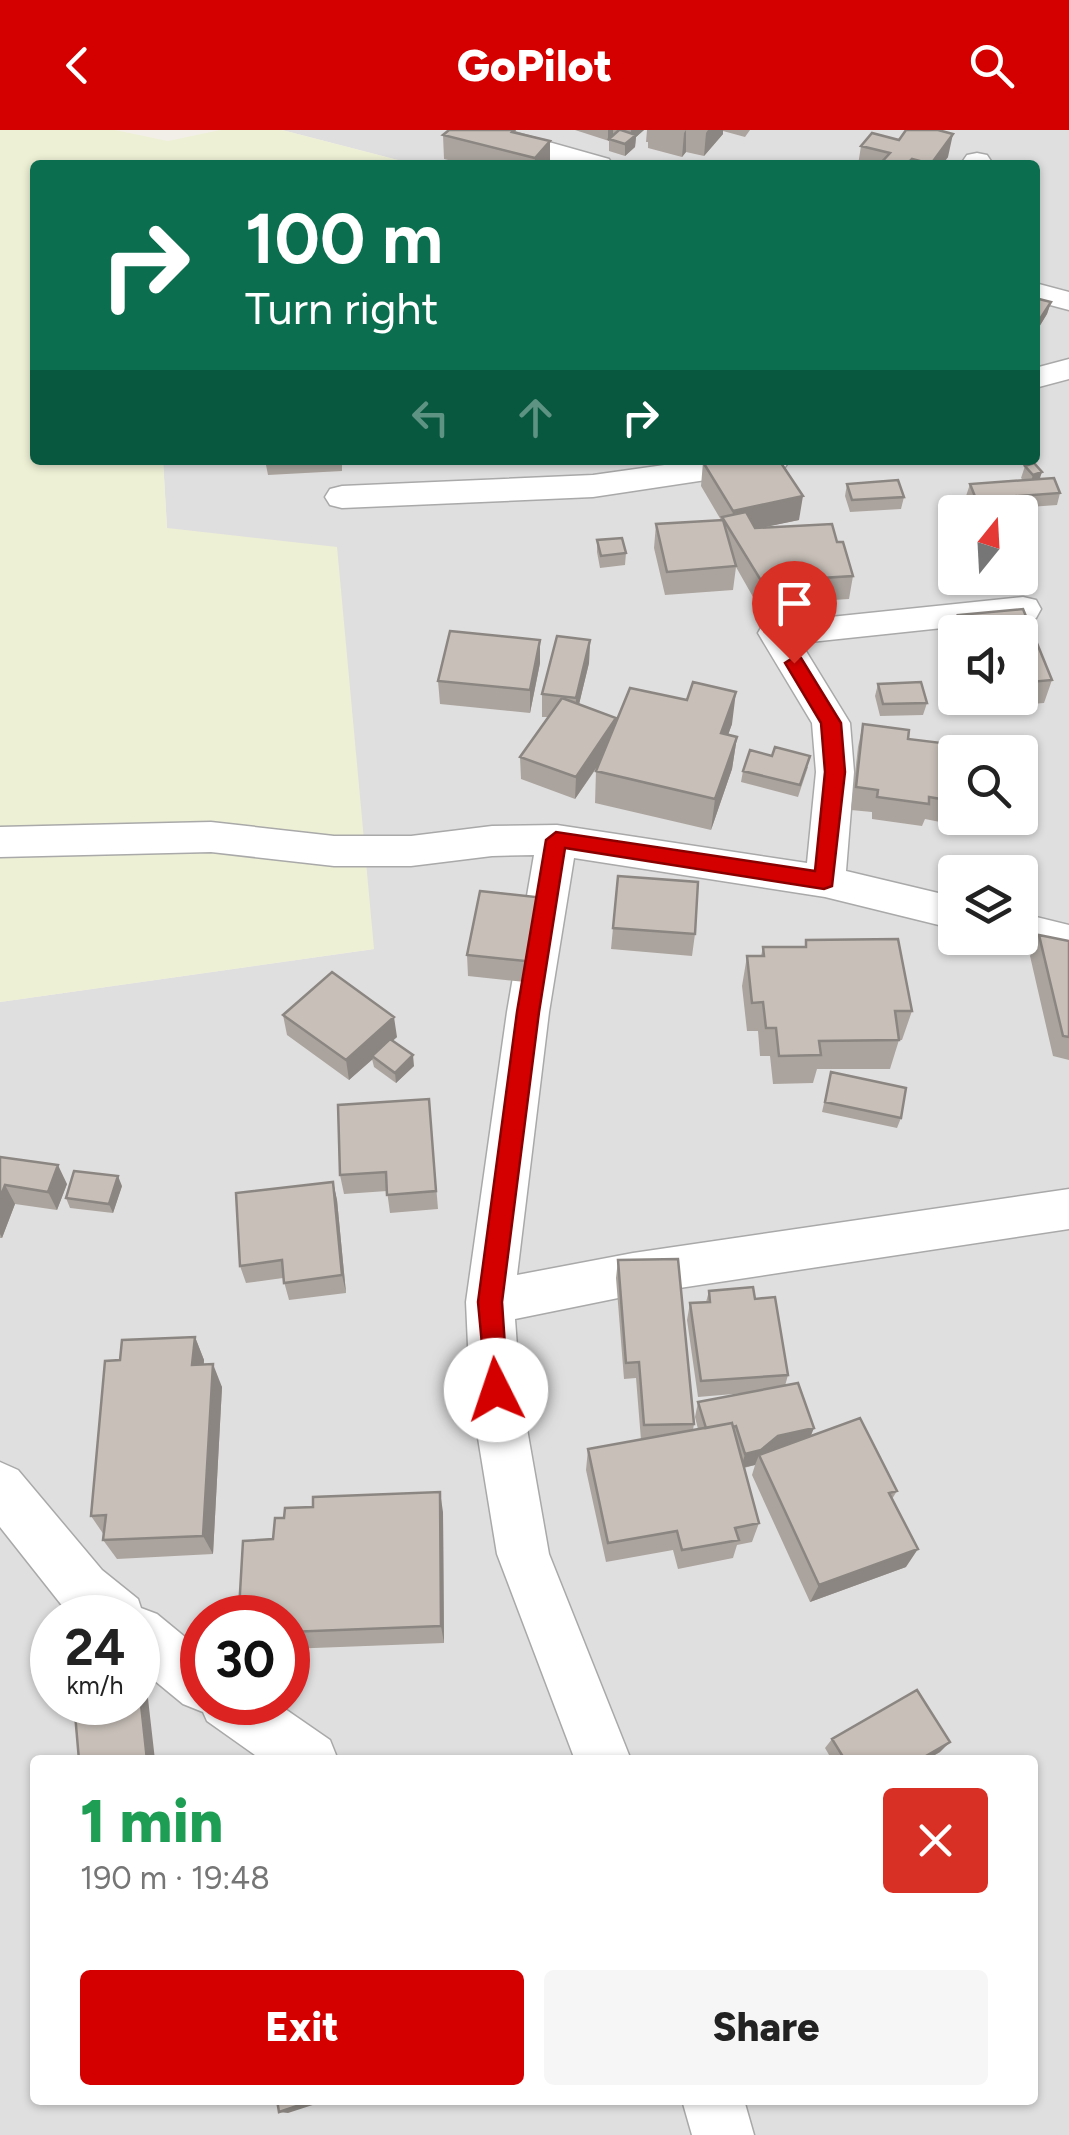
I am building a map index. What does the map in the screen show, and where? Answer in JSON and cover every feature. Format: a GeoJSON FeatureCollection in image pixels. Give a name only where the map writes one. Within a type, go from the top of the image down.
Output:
{"type":"FeatureCollection","features":[{"type":"Feature","properties":{"kind":"street"},"geometry":{"type":"LineString","coordinates":[[476,130],[582,160]]}},
{"type":"Feature","properties":{"kind":"street"},"geometry":{"type":"LineString","coordinates":[[1040,293],[1069,302]]}},
{"type":"Feature","properties":{"kind":"street"},"geometry":{"type":"LineString","coordinates":[[1040,377],[1069,369]]}},
{"type":"Feature","properties":{"kind":"street"},"geometry":{"type":"LineString","coordinates":[[342,497],[593,486],[738,465]]}},
{"type":"Feature","properties":{"kind":"street"},"geometry":{"type":"LineString","coordinates":[[824,881],[835,772],[831,723],[776,633],[1024,608]]}},
{"type":"Feature","properties":{"kind":"street"},"geometry":{"type":"LineString","coordinates":[[0,842],[212,837],[334,851],[411,851],[556,840],[824,881],[938,909]]}},
{"type":"Feature","properties":{"kind":"street"},"geometry":{"type":"LineString","coordinates":[[556,840],[528,1012],[490,1302],[496,1390],[524,1554],[601,1755]]}},
{"type":"Feature","properties":{"kind":"street"},"geometry":{"type":"LineString","coordinates":[[1038,933],[1069,941]]}},
{"type":"Feature","properties":{"kind":"street"},"geometry":{"type":"LineString","coordinates":[[490,1302],[633,1274],[1069,1209]]}},
{"type":"Feature","properties":{"kind":"street"},"geometry":{"type":"LineString","coordinates":[[0,1487],[91,1595]]}},
{"type":"Feature","properties":{"kind":"street"},"geometry":{"type":"LineString","coordinates":[[160,1651],[180,1668]]}},
{"type":"Feature","properties":{"kind":"street"},"geometry":{"type":"LineString","coordinates":[[259,1725],[303,1755]]}},
{"type":"Feature","properties":{"kind":"street"},"geometry":{"type":"LineString","coordinates":[[715,2105],[723,2135]]}},
{"type":"Feature","properties":{"kind":"shaded area"},"geometry":{"type":"Polygon","coordinates":[[[282,130],[1069,130],[1069,2135],[0,2135],[0,1002],[374,949],[167,528],[163,465],[1040,465],[1040,160],[398,160],[282,130]]]}},
{"type":"Feature","properties":{"kind":"green space"},"geometry":{"type":"Polygon","coordinates":[[[0,130],[115,130],[168,141],[220,130],[282,130],[398,160],[30,160],[30,465],[163,465],[167,528],[337,547],[374,949],[0,1002],[0,130]]]}},
{"type":"Feature","properties":{"kind":"building"},"geometry":{"type":"Polygon","coordinates":[[[449,130],[514,130],[550,141],[535,158],[443,135],[449,130]]]}},
{"type":"Feature","properties":{"kind":"building"},"geometry":{"type":"Polygon","coordinates":[[[619,130],[636,135],[625,144],[609,139],[619,130]]]}},
{"type":"Feature","properties":{"kind":"building"},"geometry":{"type":"Polygon","coordinates":[[[906,130],[953,134],[934,160],[884,160],[890,153],[861,146],[872,133],[899,140],[906,130]]]}},
{"type":"Feature","properties":{"kind":"building"},"geometry":{"type":"Polygon","coordinates":[[[1040,299],[1051,302],[1040,319],[1040,299]]]}},
{"type":"Feature","properties":{"kind":"building"},"geometry":{"type":"Polygon","coordinates":[[[705,465],[782,465],[803,496],[733,511],[705,465]]]}},
{"type":"Feature","properties":{"kind":"building"},"geometry":{"type":"Polygon","coordinates":[[[1036,465],[1042,472],[1033,475],[1025,466],[1036,465]]]}},
{"type":"Feature","properties":{"kind":"building"},"geometry":{"type":"Polygon","coordinates":[[[1054,478],[1060,493],[974,495],[970,484],[1054,478]]]}},
{"type":"Feature","properties":{"kind":"building"},"geometry":{"type":"Polygon","coordinates":[[[898,480],[904,497],[852,500],[847,484],[898,480]]]}},
{"type":"Feature","properties":{"kind":"building"},"geometry":{"type":"Polygon","coordinates":[[[746,512],[755,528],[832,524],[837,542],[843,542],[853,576],[788,580],[765,587],[722,517],[746,512]]]}},
{"type":"Feature","properties":{"kind":"building"},"geometry":{"type":"Polygon","coordinates":[[[723,520],[736,566],[667,572],[656,524],[723,520]]]}},
{"type":"Feature","properties":{"kind":"building"},"geometry":{"type":"Polygon","coordinates":[[[622,538],[626,553],[601,556],[597,540],[622,538]]]}},
{"type":"Feature","properties":{"kind":"building"},"geometry":{"type":"Polygon","coordinates":[[[1023,609],[1025,615],[958,615],[1023,609]]]}},
{"type":"Feature","properties":{"kind":"building"},"geometry":{"type":"Polygon","coordinates":[[[450,631],[540,640],[530,690],[438,681],[450,631]]]}},
{"type":"Feature","properties":{"kind":"building"},"geometry":{"type":"Polygon","coordinates":[[[557,636],[590,640],[576,698],[542,694],[557,636]]]}},
{"type":"Feature","properties":{"kind":"building"},"geometry":{"type":"Polygon","coordinates":[[[1038,646],[1052,680],[1038,681],[1038,646]]]}},
{"type":"Feature","properties":{"kind":"building"},"geometry":{"type":"Polygon","coordinates":[[[693,682],[736,692],[721,733],[737,737],[715,799],[596,771],[630,688],[687,700],[693,682]]]}},
{"type":"Feature","properties":{"kind":"building"},"geometry":{"type":"Polygon","coordinates":[[[921,682],[927,703],[883,704],[878,684],[921,682]]]}},
{"type":"Feature","properties":{"kind":"building"},"geometry":{"type":"Polygon","coordinates":[[[562,698],[616,718],[576,777],[520,757],[562,698]]]}},
{"type":"Feature","properties":{"kind":"building"},"geometry":{"type":"Polygon","coordinates":[[[863,724],[909,730],[908,739],[938,743],[938,798],[929,797],[929,804],[877,797],[878,790],[856,787],[863,724]]]}},
{"type":"Feature","properties":{"kind":"building"},"geometry":{"type":"Polygon","coordinates":[[[775,747],[810,756],[800,785],[743,771],[750,750],[772,756],[775,747]]]}},
{"type":"Feature","properties":{"kind":"building"},"geometry":{"type":"Polygon","coordinates":[[[618,876],[698,882],[695,934],[613,928],[618,876]]]}},
{"type":"Feature","properties":{"kind":"building"},"geometry":{"type":"Polygon","coordinates":[[[480,891],[545,898],[535,962],[467,955],[480,891]]]}},
{"type":"Feature","properties":{"kind":"building"},"geometry":{"type":"Polygon","coordinates":[[[1039,935],[1069,941],[1069,1037],[1063,1036],[1039,935]]]}},
{"type":"Feature","properties":{"kind":"building"},"geometry":{"type":"Polygon","coordinates":[[[898,939],[912,1011],[895,1011],[899,1040],[819,1041],[821,1055],[779,1056],[776,1028],[766,1028],[763,1002],[752,1003],[747,956],[764,956],[763,947],[806,947],[806,940],[898,939]]]}},
{"type":"Feature","properties":{"kind":"building"},"geometry":{"type":"Polygon","coordinates":[[[332,972],[394,1017],[346,1060],[283,1015],[332,972]]]}},
{"type":"Feature","properties":{"kind":"building"},"geometry":{"type":"Polygon","coordinates":[[[390,1039],[413,1055],[395,1073],[372,1056],[390,1039]]]}},
{"type":"Feature","properties":{"kind":"building"},"geometry":{"type":"Polygon","coordinates":[[[831,1072],[906,1088],[901,1118],[825,1102],[831,1072]]]}},
{"type":"Feature","properties":{"kind":"building"},"geometry":{"type":"Polygon","coordinates":[[[429,1099],[436,1191],[387,1195],[386,1172],[340,1175],[338,1105],[429,1099]]]}},
{"type":"Feature","properties":{"kind":"building"},"geometry":{"type":"Polygon","coordinates":[[[0,1157],[58,1165],[48,1192],[5,1185],[0,1198],[0,1157]]]}},
{"type":"Feature","properties":{"kind":"building"},"geometry":{"type":"Polygon","coordinates":[[[74,1171],[118,1176],[109,1204],[66,1198],[74,1171]]]}},
{"type":"Feature","properties":{"kind":"building"},"geometry":{"type":"Polygon","coordinates":[[[333,1182],[342,1275],[284,1283],[282,1260],[240,1266],[236,1193],[333,1182]]]}},
{"type":"Feature","properties":{"kind":"building"},"geometry":{"type":"Polygon","coordinates":[[[678,1259],[694,1424],[644,1425],[639,1362],[626,1363],[618,1260],[678,1259]]]}},
{"type":"Feature","properties":{"kind":"building"},"geometry":{"type":"Polygon","coordinates":[[[753,1287],[755,1299],[775,1297],[788,1375],[701,1381],[690,1303],[710,1302],[709,1291],[753,1287]]]}},
{"type":"Feature","properties":{"kind":"building"},"geometry":{"type":"Polygon","coordinates":[[[195,1337],[192,1365],[213,1364],[203,1536],[103,1540],[106,1515],[91,1516],[105,1361],[120,1360],[122,1340],[195,1337]]]}},
{"type":"Feature","properties":{"kind":"building"},"geometry":{"type":"Polygon","coordinates":[[[798,1383],[814,1428],[778,1436],[761,1450],[745,1454],[732,1423],[706,1428],[698,1402],[798,1383]]]}},
{"type":"Feature","properties":{"kind":"building"},"geometry":{"type":"Polygon","coordinates":[[[860,1418],[897,1491],[889,1493],[918,1549],[819,1585],[759,1455],[860,1418]]]}},
{"type":"Feature","properties":{"kind":"building"},"geometry":{"type":"Polygon","coordinates":[[[732,1423],[759,1523],[735,1528],[739,1540],[682,1550],[677,1531],[608,1543],[588,1449],[732,1423]]]}},
{"type":"Feature","properties":{"kind":"building"},"geometry":{"type":"Polygon","coordinates":[[[440,1492],[441,1626],[310,1631],[310,1595],[240,1595],[243,1541],[273,1539],[275,1518],[284,1518],[285,1508],[313,1507],[313,1497],[440,1492]]]}},
{"type":"Feature","properties":{"kind":"building"},"geometry":{"type":"Polygon","coordinates":[[[917,1690],[950,1742],[928,1755],[842,1755],[832,1739],[917,1690]]]}},
{"type":"Feature","properties":{"kind":"building"},"geometry":{"type":"Polygon","coordinates":[[[76,1725],[143,1725],[146,1755],[79,1755],[76,1725]]]}},
{"type":"Feature","properties":{"kind":"building"},"geometry":{"type":"Polygon","coordinates":[[[278,2105],[300,2105],[279,2112],[278,2105]]]}},
{"type":"Feature","properties":{"kind":"route"},"geometry":{"type":"LineString","coordinates":[[496,1390],[490,1302],[528,1012],[556,840],[824,881],[835,772],[831,723],[794,663]]}}]}
